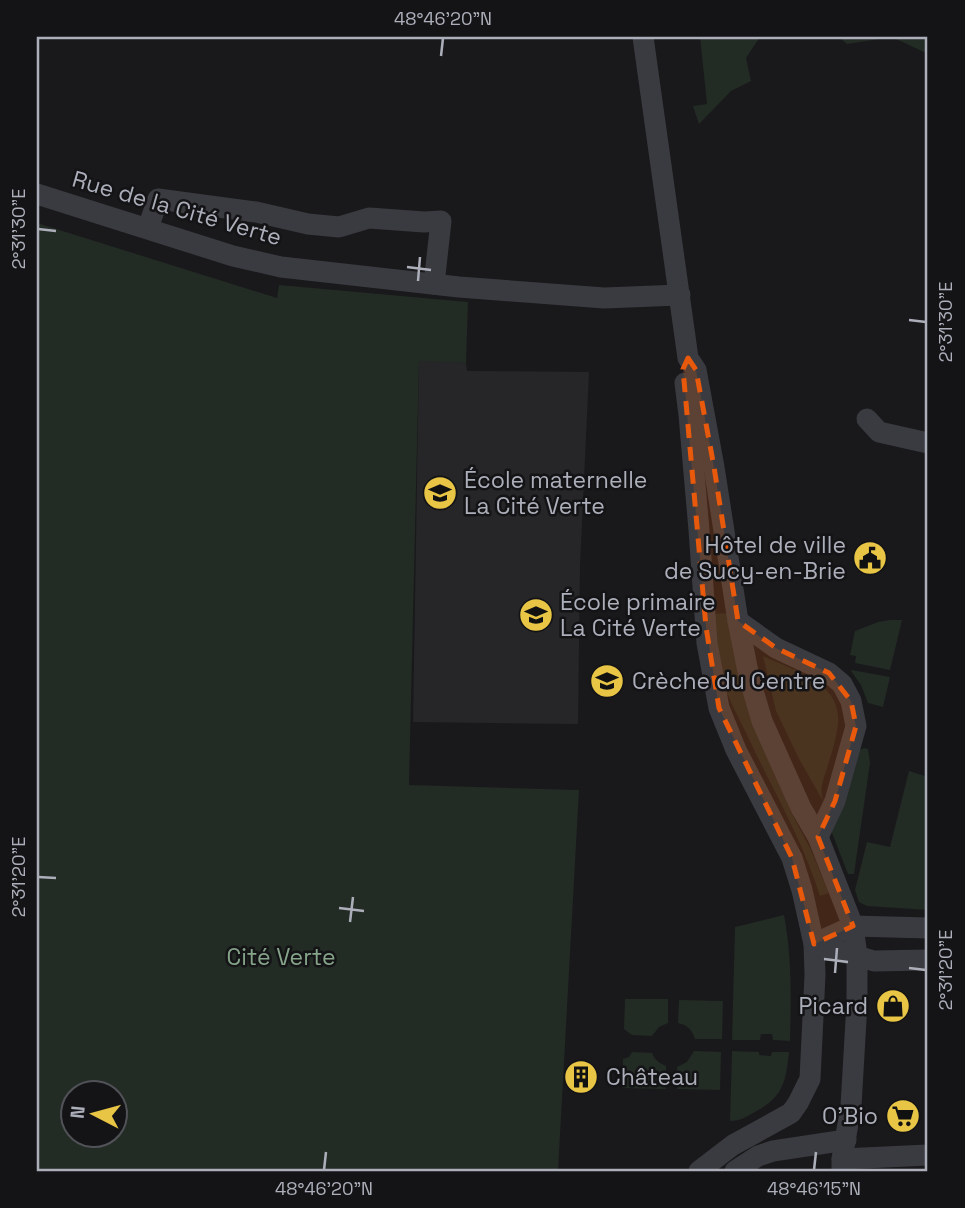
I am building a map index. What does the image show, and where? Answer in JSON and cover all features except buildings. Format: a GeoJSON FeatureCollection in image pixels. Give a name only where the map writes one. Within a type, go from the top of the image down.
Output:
{"type":"FeatureCollection","features":[{"type":"Feature","properties":{"kind":"street"},"geometry":{"type":"LineString","coordinates":[[643,37],[688,358],[696,370],[714,467],[744,660],[762,721],[801,808],[818,837],[853,926],[857,956],[857,1003],[851,1106],[844,1157]]}},
{"type":"Feature","properties":{"kind":"street","name":"Rue de la Cité Verte"},"geometry":{"type":"LineString","coordinates":[[37,194],[233,256],[281,267],[434,284],[604,298],[680,295]]}},
{"type":"Feature","properties":{"kind":"street"},"geometry":{"type":"LineString","coordinates":[[148,228],[159,199],[339,227],[369,218],[441,221],[434,284]]}},
{"type":"Feature","properties":{"kind":"street"},"geometry":{"type":"LineString","coordinates":[[688,358],[682,369],[690,428],[707,643],[719,708],[736,750],[792,858],[803,890],[814,944],[815,975],[810,1079],[791,1113],[733,1144],[699,1171]]}},
{"type":"Feature","properties":{"kind":"street"},"geometry":{"type":"LineString","coordinates":[[867,419],[879,432],[928,443]]}},
{"type":"Feature","properties":{"kind":"street"},"geometry":{"type":"LineString","coordinates":[[738,621],[776,648],[830,673],[842,684],[850,701],[856,726],[835,801],[818,837]]}},
{"type":"Feature","properties":{"kind":"street"},"geometry":{"type":"LineString","coordinates":[[814,944],[853,926],[928,928]]}},
{"type":"Feature","properties":{"kind":"street"},"geometry":{"type":"LineString","coordinates":[[814,944],[874,961],[928,960]]}},
{"type":"Feature","properties":{"kind":"street"},"geometry":{"type":"LineString","coordinates":[[735,1171],[758,1156],[773,1151],[844,1157],[928,1154]]}},
{"type":"Feature","properties":{"kind":"highlighted area"},"geometry":{"type":"Polygon","coordinates":[[[688,358],[696,370],[738,621],[776,648],[829,673],[851,701],[856,726],[835,801],[818,837],[853,926],[814,944],[792,858],[719,708],[706,627],[683,369],[688,358]]]}},
{"type":"Feature","properties":{"kind":"shaded area"},"geometry":{"type":"Polygon","coordinates":[[[419,360],[466,363],[467,371],[589,372],[580,565],[578,724],[413,722],[419,360]]]}},
{"type":"Feature","properties":{"kind":"green space"},"geometry":{"type":"Polygon","coordinates":[[[700,37],[760,37],[746,58],[751,81],[731,91],[699,124],[693,106],[707,104],[700,37]]]}},
{"type":"Feature","properties":{"kind":"green space"},"geometry":{"type":"Polygon","coordinates":[[[839,37],[892,37],[847,44],[839,37]]]}},
{"type":"Feature","properties":{"kind":"green space"},"geometry":{"type":"Polygon","coordinates":[[[892,37],[928,37],[928,54],[892,37]]]}},
{"type":"Feature","properties":{"kind":"green space","name":"Cité Verte"},"geometry":{"type":"Polygon","coordinates":[[[37,223],[277,298],[279,285],[468,302],[466,363],[419,361],[409,785],[579,790],[558,1171],[37,1171],[37,223]]]}},
{"type":"Feature","properties":{"kind":"green space"},"geometry":{"type":"Polygon","coordinates":[[[729,613],[767,754],[829,893],[820,896],[795,834],[734,709],[718,668],[710,614],[729,613]]]}},
{"type":"Feature","properties":{"kind":"green space"},"geometry":{"type":"Polygon","coordinates":[[[890,620],[902,620],[890,670],[855,663],[856,656],[850,655],[855,631],[890,620]]]}},
{"type":"Feature","properties":{"kind":"green space"},"geometry":{"type":"Polygon","coordinates":[[[763,656],[813,679],[832,697],[837,709],[837,734],[822,787],[823,801],[776,711],[763,656]]]}},
{"type":"Feature","properties":{"kind":"green space"},"geometry":{"type":"Polygon","coordinates":[[[852,670],[890,677],[883,707],[868,703],[852,670]]]}},
{"type":"Feature","properties":{"kind":"green space"},"geometry":{"type":"Polygon","coordinates":[[[868,749],[870,763],[854,874],[848,874],[832,833],[832,820],[858,751],[868,749]]]}},
{"type":"Feature","properties":{"kind":"green space"},"geometry":{"type":"Polygon","coordinates":[[[909,771],[928,777],[928,910],[867,906],[859,902],[855,890],[867,842],[890,847],[909,771]]]}},
{"type":"Feature","properties":{"kind":"green space"},"geometry":{"type":"Polygon","coordinates":[[[784,915],[790,962],[790,1041],[773,1040],[772,1034],[761,1034],[760,1040],[732,1040],[735,927],[784,915]]]}},
{"type":"Feature","properties":{"kind":"green space"},"geometry":{"type":"Polygon","coordinates":[[[625,999],[668,999],[668,1023],[659,1027],[652,1036],[632,1035],[624,1029],[625,999]]]}},
{"type":"Feature","properties":{"kind":"green space"},"geometry":{"type":"Polygon","coordinates":[[[679,1000],[723,1001],[722,1039],[695,1039],[689,1028],[678,1023],[679,1000]]]}},
{"type":"Feature","properties":{"kind":"green space"},"geometry":{"type":"Polygon","coordinates":[[[694,1051],[721,1052],[720,1090],[677,1089],[677,1067],[687,1062],[694,1051]]]}},
{"type":"Feature","properties":{"kind":"green space"},"geometry":{"type":"Polygon","coordinates":[[[732,1051],[759,1052],[759,1055],[771,1056],[772,1052],[789,1052],[784,1080],[772,1101],[755,1112],[730,1121],[732,1051]]]}},
{"type":"Feature","properties":{"kind":"green space"},"geometry":{"type":"Polygon","coordinates":[[[632,1052],[652,1053],[654,1058],[666,1066],[666,1089],[622,1088],[623,1059],[629,1057],[632,1052]]]}},
{"type":"Feature","properties":{"kind":"place","name":"École maternelle La Cité Verte"},"geometry":{"type":"Point","coordinates":[440,493]}},
{"type":"Feature","properties":{"kind":"place","name":"Hôtel de ville de Sucy-en-Brie"},"geometry":{"type":"Point","coordinates":[870,558]}},
{"type":"Feature","properties":{"kind":"place","name":"École primaire La Cité Verte"},"geometry":{"type":"Point","coordinates":[536,615]}},
{"type":"Feature","properties":{"kind":"place","name":"Crèche du Centre"},"geometry":{"type":"Point","coordinates":[607,681]}},
{"type":"Feature","properties":{"kind":"place","name":"Picard"},"geometry":{"type":"Point","coordinates":[893,1006]}},
{"type":"Feature","properties":{"kind":"place","name":"Château"},"geometry":{"type":"Point","coordinates":[581,1077]}},
{"type":"Feature","properties":{"kind":"place","name":"O'Bio"},"geometry":{"type":"Point","coordinates":[903,1116]}}]}
